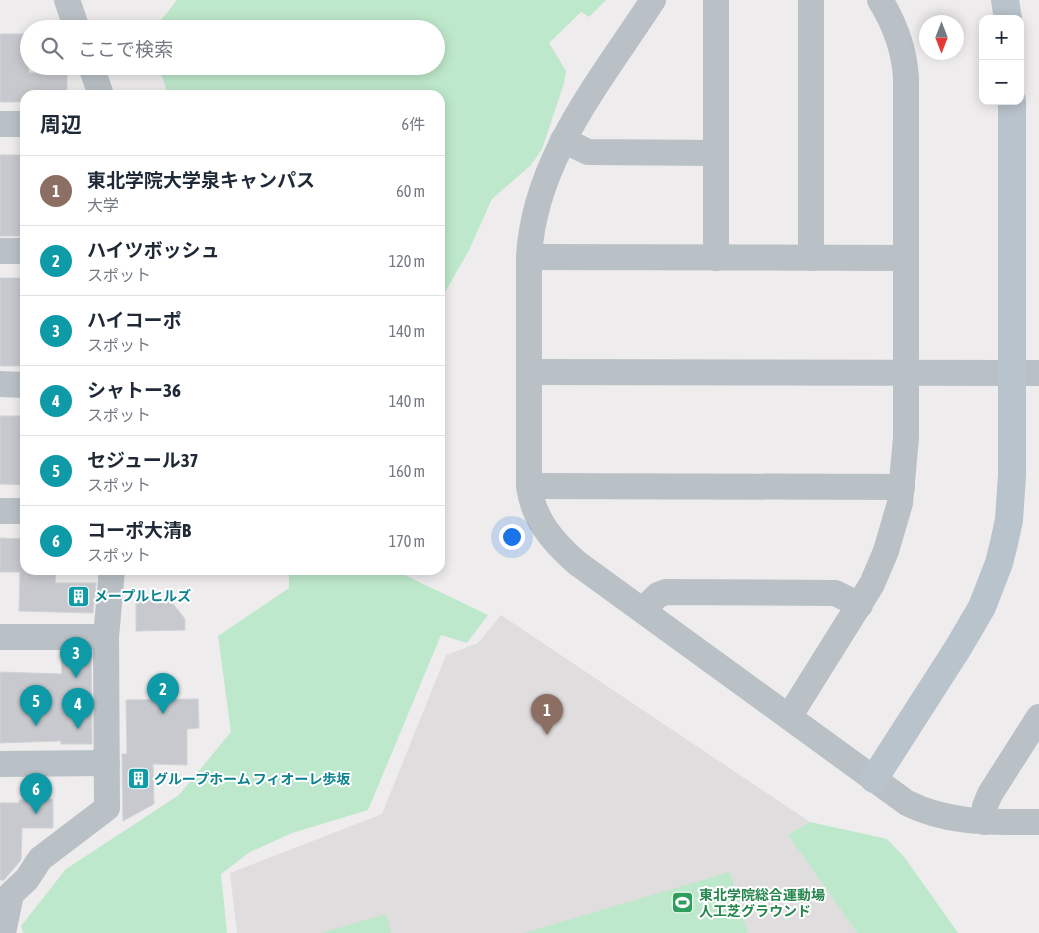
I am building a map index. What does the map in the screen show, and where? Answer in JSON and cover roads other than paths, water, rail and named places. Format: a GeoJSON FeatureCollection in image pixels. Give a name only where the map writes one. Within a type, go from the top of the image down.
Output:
{"type":"FeatureCollection","features":[{"type":"Feature","properties":{"kind":"street"},"geometry":{"type":"LineString","coordinates":[[67,0],[75,20]]}},
{"type":"Feature","properties":{"kind":"street"},"geometry":{"type":"LineString","coordinates":[[653,0],[563,140],[538,201],[530,240],[529,257],[529,486],[534,508],[551,538],[577,563],[918,808],[964,821],[1039,822]]}},
{"type":"Feature","properties":{"kind":"street"},"geometry":{"type":"LineString","coordinates":[[716,0],[716,258]]}},
{"type":"Feature","properties":{"kind":"street"},"geometry":{"type":"LineString","coordinates":[[811,0],[811,258]]}},
{"type":"Feature","properties":{"kind":"street"},"geometry":{"type":"LineString","coordinates":[[789,717],[860,605],[886,551],[898,513],[902,487],[905,446],[906,373],[905,62],[897,32],[880,0]]}},
{"type":"Feature","properties":{"kind":"street"},"geometry":{"type":"LineString","coordinates":[[1005,0],[1007,15]]}},
{"type":"Feature","properties":{"kind":"street"},"geometry":{"type":"LineString","coordinates":[[94,75],[99,90]]}},
{"type":"Feature","properties":{"kind":"street"},"geometry":{"type":"LineString","coordinates":[[874,778],[982,607],[999,563],[1009,520],[1011,499],[1012,373],[1012,105]]}},
{"type":"Feature","properties":{"kind":"street"},"geometry":{"type":"LineString","coordinates":[[0,124],[20,124]]}},
{"type":"Feature","properties":{"kind":"street"},"geometry":{"type":"LineString","coordinates":[[563,140],[588,152],[716,153]]}},
{"type":"Feature","properties":{"kind":"street"},"geometry":{"type":"LineString","coordinates":[[0,251],[20,251]]}},
{"type":"Feature","properties":{"kind":"street"},"geometry":{"type":"LineString","coordinates":[[529,257],[906,258]]}},
{"type":"Feature","properties":{"kind":"street"},"geometry":{"type":"LineString","coordinates":[[529,372],[1039,373]]}},
{"type":"Feature","properties":{"kind":"street"},"geometry":{"type":"LineString","coordinates":[[0,384],[20,384]]}},
{"type":"Feature","properties":{"kind":"street"},"geometry":{"type":"LineString","coordinates":[[529,486],[902,487]]}},
{"type":"Feature","properties":{"kind":"street"},"geometry":{"type":"LineString","coordinates":[[0,511],[20,511]]}},
{"type":"Feature","properties":{"kind":"street"},"geometry":{"type":"LineString","coordinates":[[4,932],[6,894],[27,879],[40,859],[106,808],[106,637],[112,575]]}},
{"type":"Feature","properties":{"kind":"street"},"geometry":{"type":"LineString","coordinates":[[643,610],[658,595],[666,592],[835,593],[860,605]]}},
{"type":"Feature","properties":{"kind":"street"},"geometry":{"type":"LineString","coordinates":[[0,637],[106,637]]}},
{"type":"Feature","properties":{"kind":"street"},"geometry":{"type":"LineString","coordinates":[[984,822],[985,806],[990,794],[1039,717]]}},
{"type":"Feature","properties":{"kind":"street"},"geometry":{"type":"LineString","coordinates":[[0,764],[107,763]]}},
{"type":"Feature","properties":{"kind":"place","name":"メープルヒルズ"},"geometry":{"type":"Point","coordinates":[78,596]}},
{"type":"Feature","properties":{"kind":"place","name":"ハイコーポ"},"geometry":{"type":"Point","coordinates":[76,678]}},
{"type":"Feature","properties":{"kind":"place","name":"ハイツボッシュ"},"geometry":{"type":"Point","coordinates":[163,714]}},
{"type":"Feature","properties":{"kind":"place","name":"セジュール37"},"geometry":{"type":"Point","coordinates":[36,726]}},
{"type":"Feature","properties":{"kind":"place","name":"シャトー36"},"geometry":{"type":"Point","coordinates":[78,729]}},
{"type":"Feature","properties":{"kind":"place","name":"東北学院大学泉キャンパス"},"geometry":{"type":"Point","coordinates":[547,735]}},
{"type":"Feature","properties":{"kind":"place","name":"グループホーム フィオーレ歩坂"},"geometry":{"type":"Point","coordinates":[138,779]}},
{"type":"Feature","properties":{"kind":"place","name":"コーポ大清B"},"geometry":{"type":"Point","coordinates":[36,814]}},
{"type":"Feature","properties":{"kind":"place","name":"東北学院総合運動場 人工芝グラウンド"},"geometry":{"type":"Point","coordinates":[683,903]}}]}
